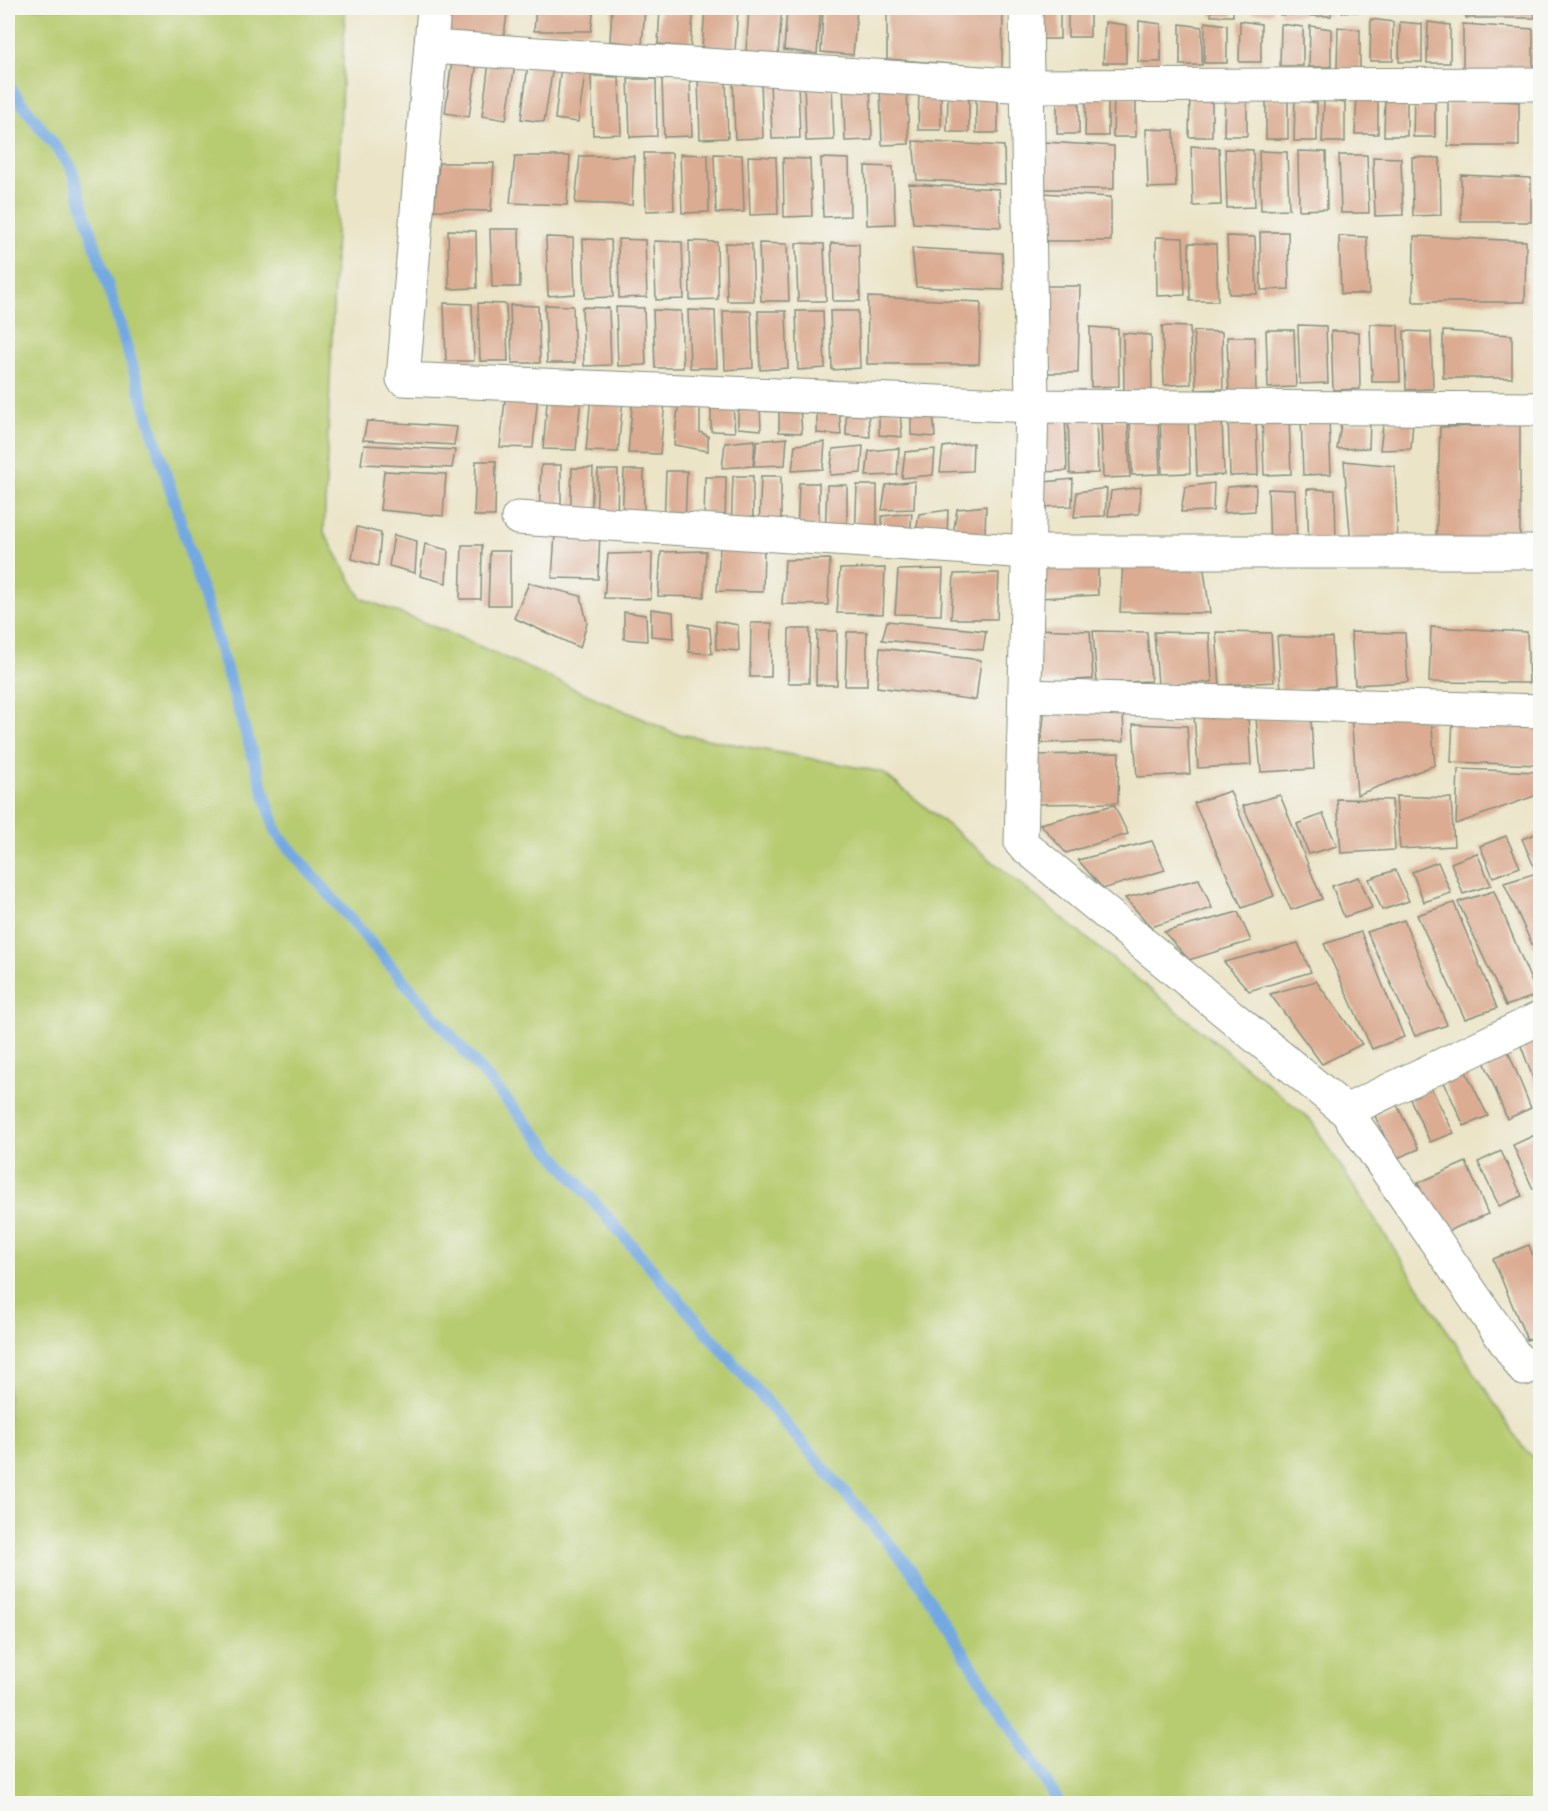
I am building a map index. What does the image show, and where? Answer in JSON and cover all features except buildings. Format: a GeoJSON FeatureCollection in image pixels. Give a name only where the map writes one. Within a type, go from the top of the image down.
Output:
{"type":"FeatureCollection","features":[{"type":"Feature","properties":{"kind":"street"},"geometry":{"type":"LineString","coordinates":[[434,8],[403,379],[1032,406],[1540,409]]}},
{"type":"Feature","properties":{"kind":"street"},"geometry":{"type":"LineString","coordinates":[[1026,8],[1032,406],[1021,843],[1346,1111],[1524,1369],[1540,1361]]}},
{"type":"Feature","properties":{"kind":"street"},"geometry":{"type":"LineString","coordinates":[[431,47],[1027,86],[1540,84]]}},
{"type":"Feature","properties":{"kind":"street"},"geometry":{"type":"LineString","coordinates":[[518,519],[1029,552],[1540,552]]}},
{"type":"Feature","properties":{"kind":"street"},"geometry":{"type":"LineString","coordinates":[[1025,696],[1540,711]]}},
{"type":"Feature","properties":{"kind":"street"},"geometry":{"type":"LineString","coordinates":[[1346,1111],[1540,1018]]}},
{"type":"Feature","properties":{"kind":"green space"},"geometry":{"type":"Polygon","coordinates":[[[8,8],[345,8],[324,532],[361,598],[445,631],[674,733],[882,772],[1310,1119],[1522,1446],[1540,1464],[1540,1803],[8,1803],[8,8]]]}},
{"type":"Feature","properties":{"kind":"waterway"},"geometry":{"type":"LineString","coordinates":[[8,85],[71,167],[277,834],[909,1567],[1060,1804]]}}]}
